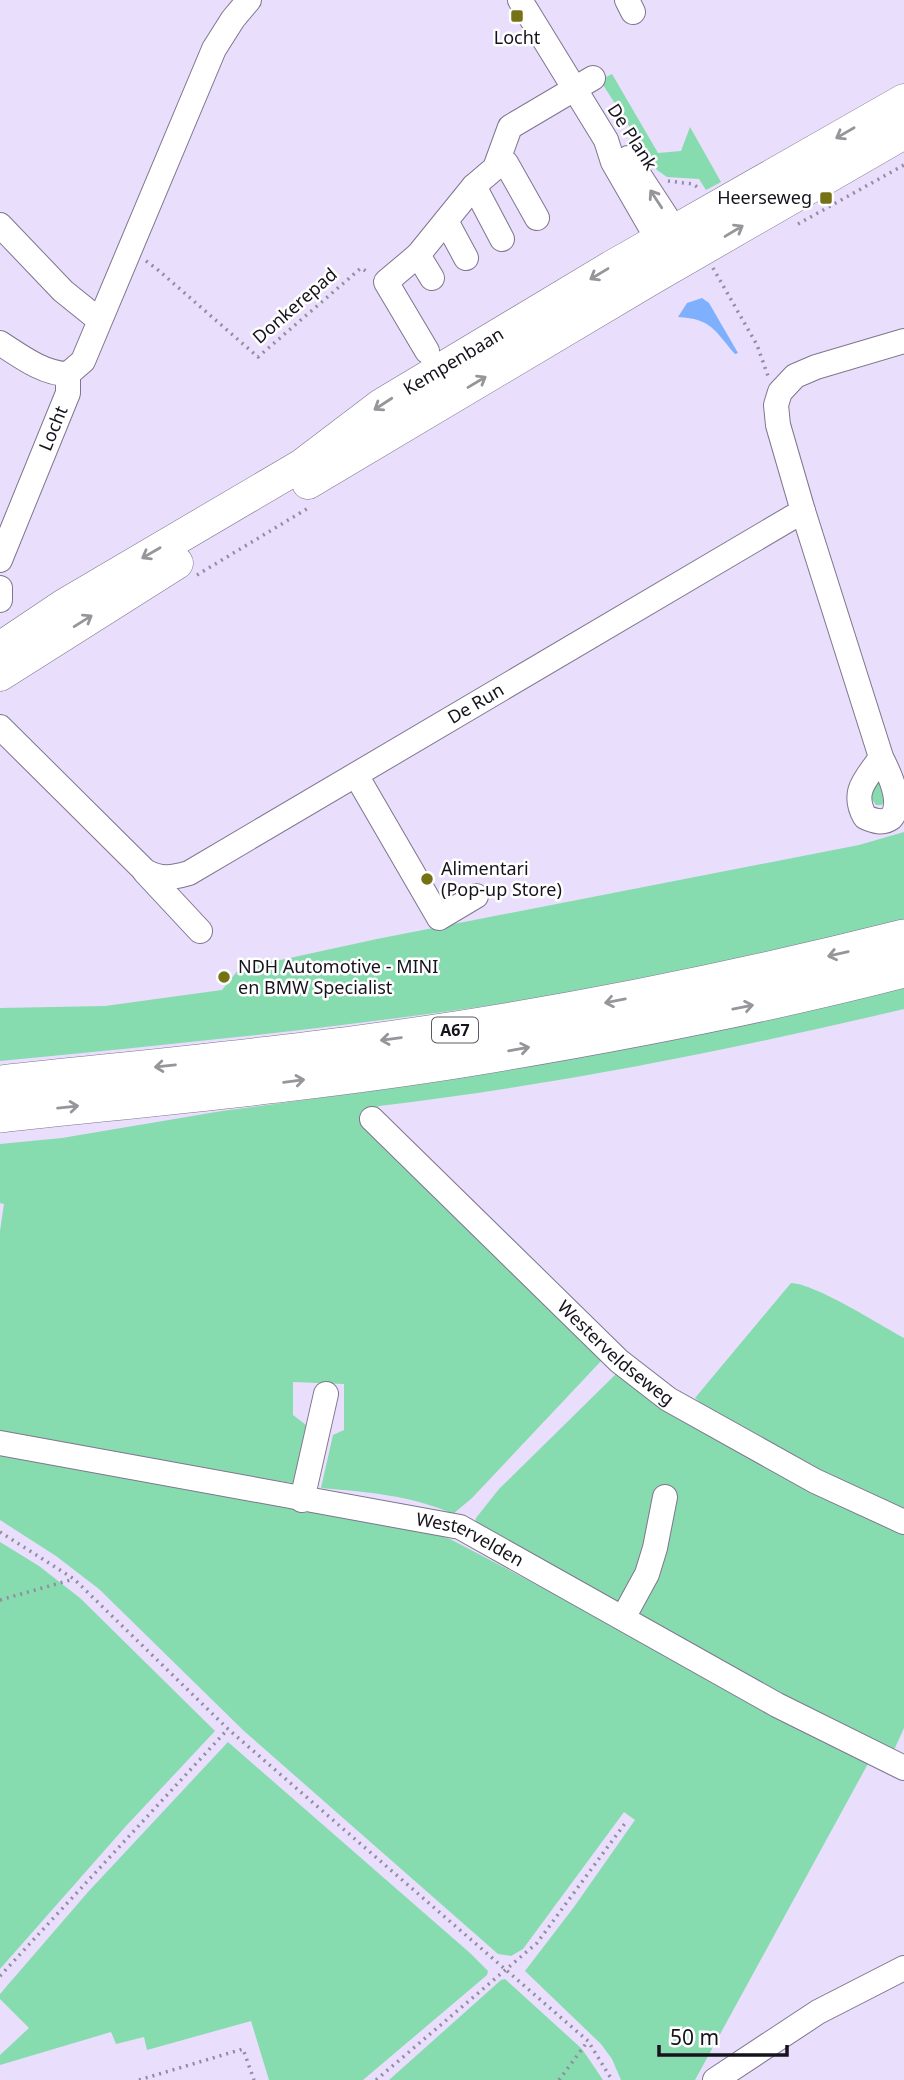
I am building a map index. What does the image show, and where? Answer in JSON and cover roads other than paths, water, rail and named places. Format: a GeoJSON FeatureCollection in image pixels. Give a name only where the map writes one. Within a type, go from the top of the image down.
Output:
{"type":"FeatureCollection","features":[{"type":"Feature","properties":{"kind":"highway","name":"A67"},"geometry":{"type":"LineString","coordinates":[[0,1084],[345,1045],[464,1028],[721,980],[904,938]]}},
{"type":"Feature","properties":{"kind":"highway","name":"A67"},"geometry":{"type":"LineString","coordinates":[[0,1114],[466,1058],[757,1004],[904,969]]}},
{"type":"Feature","properties":{"kind":"main road","name":"Kempenbaan"},"geometry":{"type":"LineString","coordinates":[[13,648],[64,605],[302,465],[381,405],[667,235],[904,100]]}},
{"type":"Feature","properties":{"kind":"main road","name":"Kempenbaan"},"geometry":{"type":"LineString","coordinates":[[13,648],[698,263],[904,133]]}},
{"type":"Feature","properties":{"kind":"main road"},"geometry":{"type":"LineString","coordinates":[[0,675],[13,648]]}},
{"type":"Feature","properties":{"kind":"street","name":"Locht"},"geometry":{"type":"LineString","coordinates":[[0,560],[68,393],[68,374],[83,361],[214,49],[249,0]]}},
{"type":"Feature","properties":{"kind":"street","name":"De Plank"},"geometry":{"type":"LineString","coordinates":[[524,1],[584,83],[606,140],[626,155],[667,235],[698,263]]}},
{"type":"Feature","properties":{"kind":"street"},"geometry":{"type":"LineString","coordinates":[[427,351],[386,282],[418,255],[474,186],[495,167],[510,127],[584,83]]}},
{"type":"Feature","properties":{"kind":"street"},"geometry":{"type":"LineString","coordinates":[[500,158],[506,163],[537,218]]}},
{"type":"Feature","properties":{"kind":"street"},"geometry":{"type":"LineString","coordinates":[[474,186],[502,239]]}},
{"type":"Feature","properties":{"kind":"street"},"geometry":{"type":"LineString","coordinates":[[446,221],[466,258]]}},
{"type":"Feature","properties":{"kind":"street"},"geometry":{"type":"LineString","coordinates":[[0,225],[63,291],[99,320]]}},
{"type":"Feature","properties":{"kind":"street"},"geometry":{"type":"LineString","coordinates":[[418,255],[432,278]]}},
{"type":"Feature","properties":{"kind":"street"},"geometry":{"type":"LineString","coordinates":[[881,757],[803,511],[778,425],[776,405],[780,392],[795,376],[904,341]]}},
{"type":"Feature","properties":{"kind":"street"},"geometry":{"type":"LineString","coordinates":[[0,344],[30,362],[68,374]]}},
{"type":"Feature","properties":{"kind":"street","name":"De Run"},"geometry":{"type":"LineString","coordinates":[[145,871],[155,877],[169,879],[189,873],[803,511]]}},
{"type":"Feature","properties":{"kind":"street"},"geometry":{"type":"LineString","coordinates":[[0,588],[0,600]]}},
{"type":"Feature","properties":{"kind":"street"},"geometry":{"type":"LineString","coordinates":[[0,727],[145,871],[200,931]]}},
{"type":"Feature","properties":{"kind":"street"},"geometry":{"type":"LineString","coordinates":[[356,775],[439,918],[476,896]]}},
{"type":"Feature","properties":{"kind":"street","name":"Westerveldseweg"},"geometry":{"type":"LineString","coordinates":[[372,1119],[619,1361],[668,1399],[815,1481],[904,1522]]}},
{"type":"Feature","properties":{"kind":"street"},"geometry":{"type":"LineString","coordinates":[[302,1500],[326,1394]]}},
{"type":"Feature","properties":{"kind":"street","name":"Westervelden"},"geometry":{"type":"LineString","coordinates":[[0,1443],[460,1527],[777,1705],[903,1764]]}},
{"type":"Feature","properties":{"kind":"street"},"geometry":{"type":"LineString","coordinates":[[624,1618],[647,1574],[665,1497]]}},
{"type":"Feature","properties":{"kind":"street"},"geometry":{"type":"LineString","coordinates":[[715,2080],[818,2012],[904,1968]]}},
{"type":"Feature","properties":{"kind":"water"},"geometry":{"type":"Polygon","coordinates":[[[702,298],[709,303],[738,353],[735,354],[717,332],[705,323],[678,317],[687,303],[702,298]]]}},
{"type":"Feature","properties":{"kind":"place","name":"Locht"},"geometry":{"type":"Point","coordinates":[517,16]}},
{"type":"Feature","properties":{"kind":"place","name":"Heerseweg"},"geometry":{"type":"Point","coordinates":[826,198]}},
{"type":"Feature","properties":{"kind":"place","name":"Alimentari (Pop-up Store)"},"geometry":{"type":"Point","coordinates":[427,879]}},
{"type":"Feature","properties":{"kind":"place","name":"NDH Automotive - MINI en BMW Specialist"},"geometry":{"type":"Point","coordinates":[224,977]}}]}
